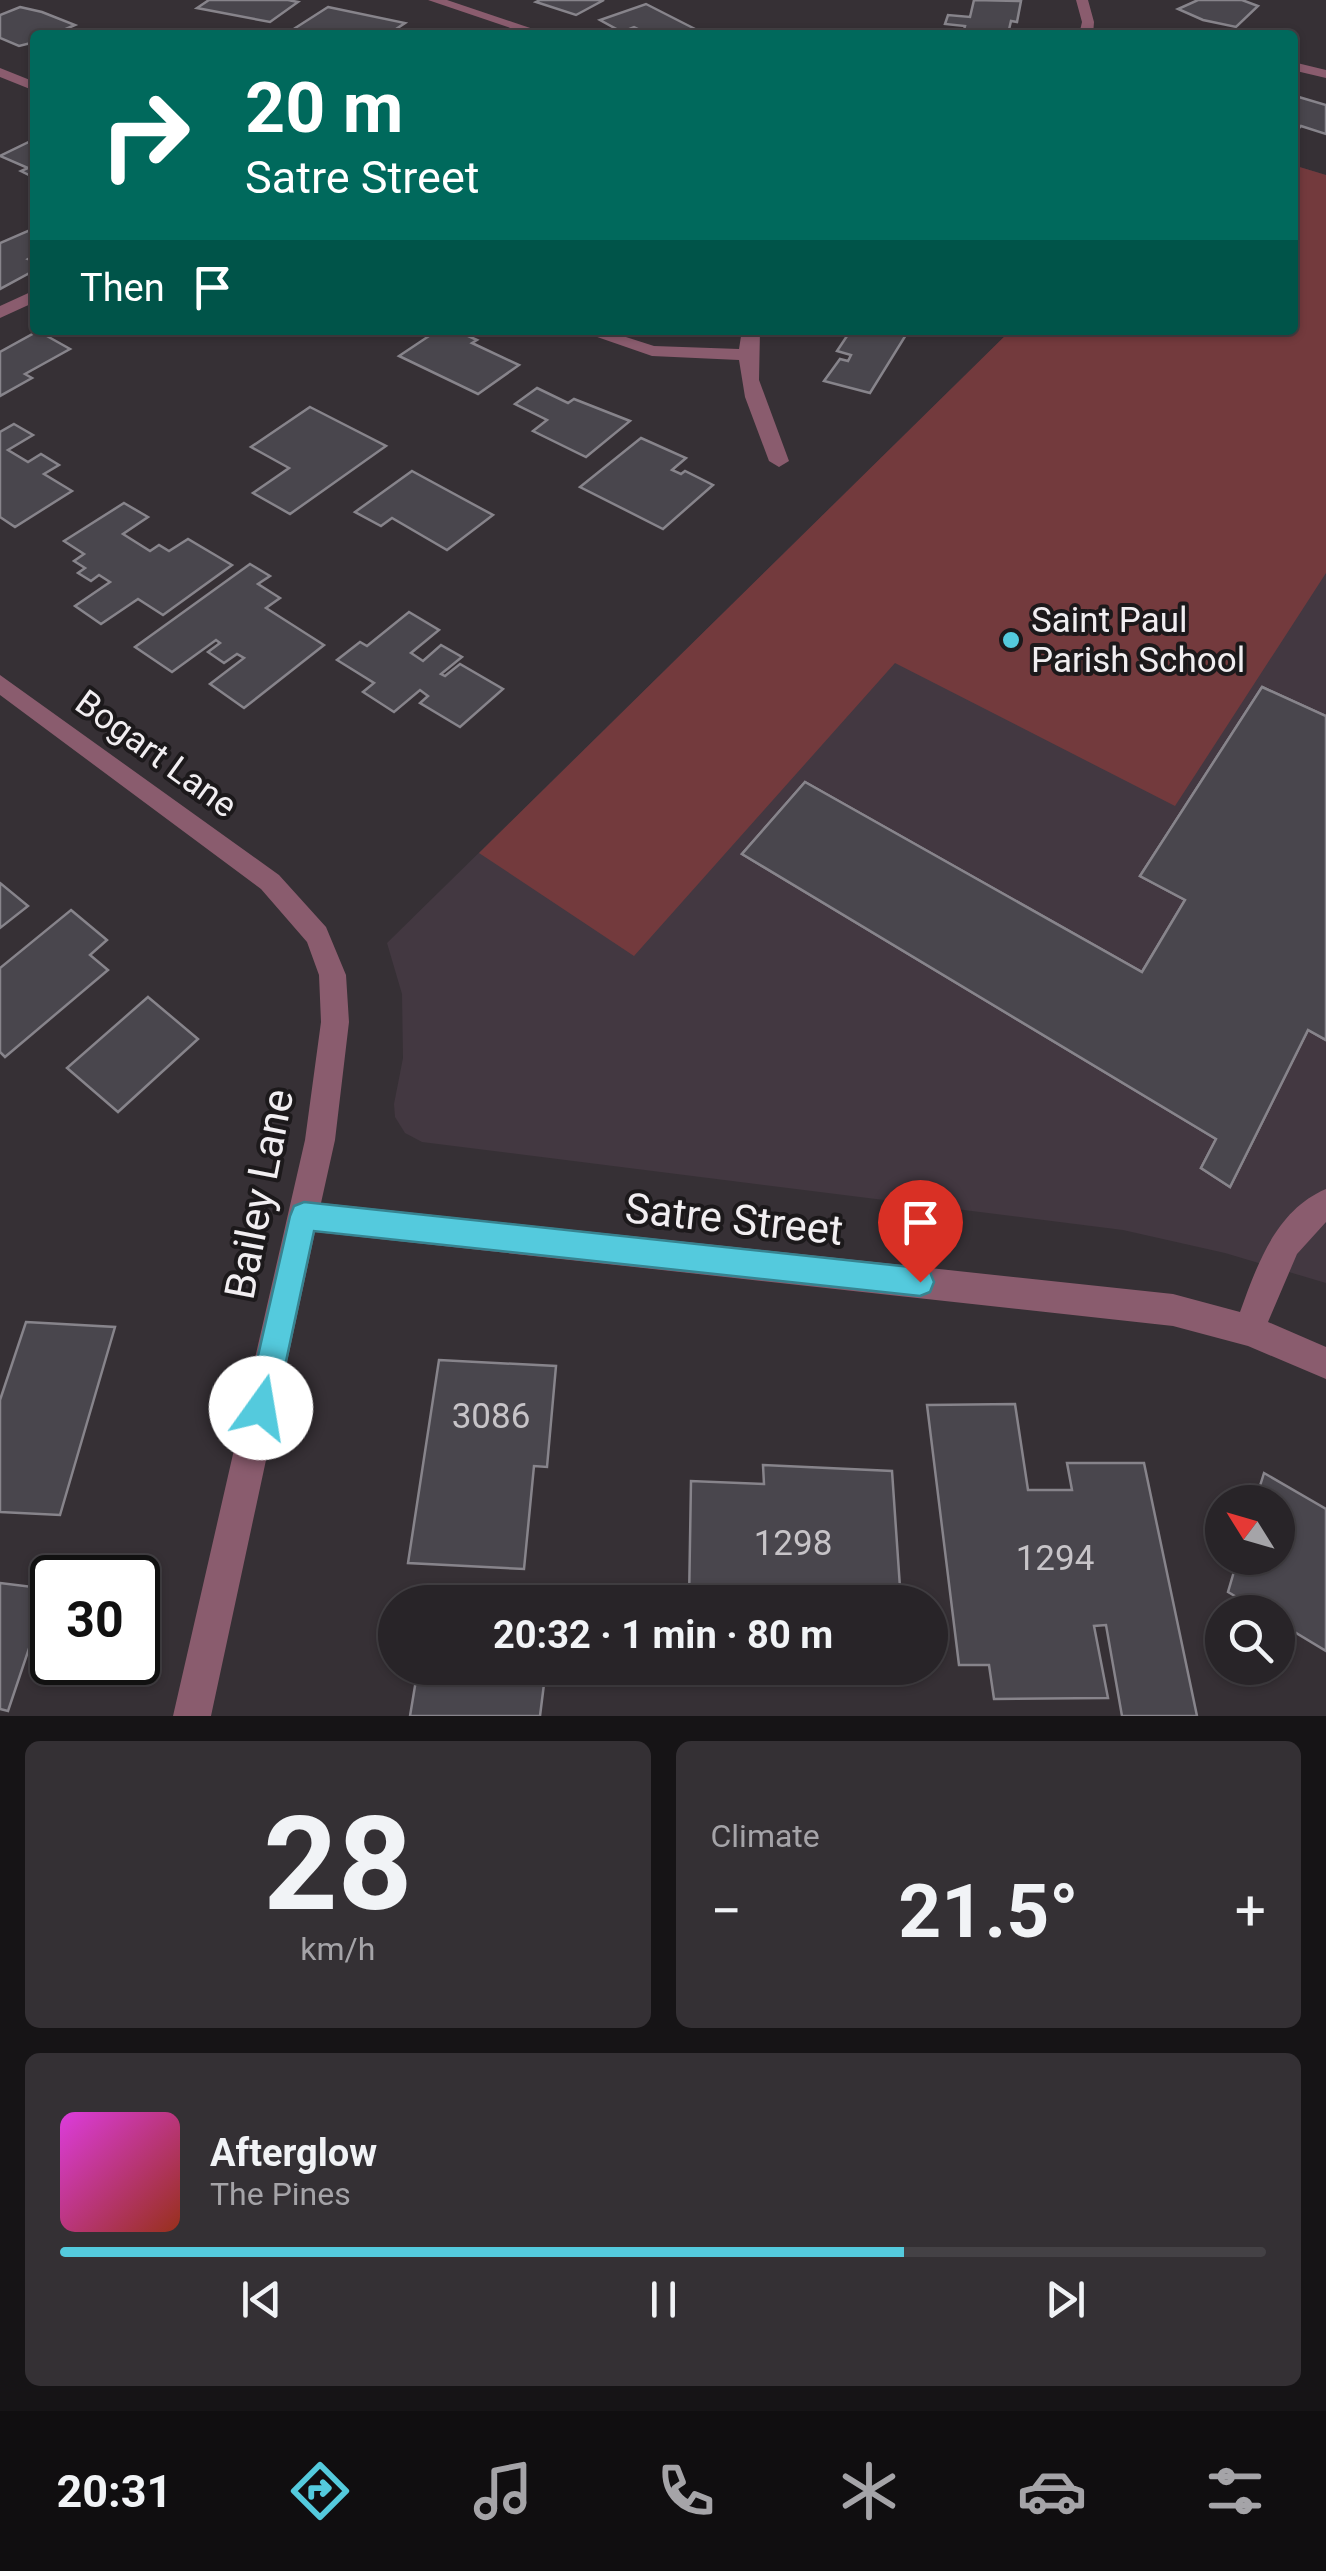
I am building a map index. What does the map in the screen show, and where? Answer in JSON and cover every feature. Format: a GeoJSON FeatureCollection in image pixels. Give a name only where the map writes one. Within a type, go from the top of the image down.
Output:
{"type":"FeatureCollection","features":[{"type":"Feature","properties":{"kind":"street"},"geometry":{"type":"LineString","coordinates":[[434,0],[484,12],[531,30]]}},
{"type":"Feature","properties":{"kind":"street"},"geometry":{"type":"LineString","coordinates":[[1082,0],[1087,30]]}},
{"type":"Feature","properties":{"kind":"street"},"geometry":{"type":"LineString","coordinates":[[1298,67],[1326,74]]}},
{"type":"Feature","properties":{"kind":"street"},"geometry":{"type":"LineString","coordinates":[[0,72],[30,85]]}},
{"type":"Feature","properties":{"kind":"street"},"geometry":{"type":"LineString","coordinates":[[0,313],[30,297]]}},
{"type":"Feature","properties":{"kind":"street"},"geometry":{"type":"LineString","coordinates":[[601,335],[652,352],[746,355]]}},
{"type":"Feature","properties":{"kind":"street"},"geometry":{"type":"LineString","coordinates":[[750,335],[746,355],[750,378],[778,461]]}},
{"type":"Feature","properties":{"kind":"street","name":"Bogart Lane"},"geometry":{"type":"LineString","coordinates":[[0,684],[270,882]]}},
{"type":"Feature","properties":{"kind":"street","name":"Bailey Lane"},"geometry":{"type":"LineString","coordinates":[[192,1716],[304,1216],[330,1065],[333,983],[327,952],[301,914],[270,882]]}},
{"type":"Feature","properties":{"kind":"street"},"geometry":{"type":"LineString","coordinates":[[1249,1330],[1266,1282],[1288,1240],[1303,1220],[1326,1204]]}},
{"type":"Feature","properties":{"kind":"street","name":"Satre Street"},"geometry":{"type":"LineString","coordinates":[[304,1216],[1160,1308],[1249,1330],[1326,1363]]}},
{"type":"Feature","properties":{"kind":"shaded area","name":"Saint Paul Parish School"},"geometry":{"type":"Polygon","coordinates":[[[1298,167],[1326,175],[1326,1283],[1225,1253],[1123,1230],[422,1142],[405,1133],[395,1117],[403,1058],[402,994],[387,943],[1006,335],[1298,335],[1298,167]]]}},
{"type":"Feature","properties":{"kind":"shaded area"},"geometry":{"type":"Polygon","coordinates":[[[1298,167],[1326,175],[1326,573],[1175,806],[895,663],[634,956],[479,853],[1006,335],[1298,335],[1298,167]]]}},
{"type":"Feature","properties":{"kind":"building"},"geometry":{"type":"Polygon","coordinates":[[[209,0],[298,2],[270,22],[197,8],[209,0]]]}},
{"type":"Feature","properties":{"kind":"building"},"geometry":{"type":"Polygon","coordinates":[[[604,0],[576,15],[536,2],[604,0]]]}},
{"type":"Feature","properties":{"kind":"building"},"geometry":{"type":"Polygon","coordinates":[[[974,0],[1021,1],[1017,22],[1011,21],[1009,30],[964,30],[965,26],[945,24],[948,15],[970,17],[974,0]]]}},
{"type":"Feature","properties":{"kind":"building"},"geometry":{"type":"Polygon","coordinates":[[[1198,0],[1242,0],[1258,6],[1236,27],[1203,20],[1178,9],[1198,0]]]}},
{"type":"Feature","properties":{"kind":"building"},"geometry":{"type":"Polygon","coordinates":[[[646,4],[697,30],[618,30],[600,20],[646,4]]]}},
{"type":"Feature","properties":{"kind":"building"},"geometry":{"type":"Polygon","coordinates":[[[20,7],[75,25],[64,30],[30,30],[30,43],[19,46],[0,38],[0,15],[20,7]]]}},
{"type":"Feature","properties":{"kind":"building"},"geometry":{"type":"Polygon","coordinates":[[[328,7],[405,23],[394,30],[292,30],[328,7]]]}},
{"type":"Feature","properties":{"kind":"building"},"geometry":{"type":"Polygon","coordinates":[[[1298,97],[1326,105],[1326,134],[1301,126],[1298,129],[1298,97]]]}},
{"type":"Feature","properties":{"kind":"building"},"geometry":{"type":"Polygon","coordinates":[[[30,141],[30,176],[21,171],[28,168],[0,156],[30,141]]]}},
{"type":"Feature","properties":{"kind":"building"},"geometry":{"type":"Polygon","coordinates":[[[30,230],[30,273],[0,289],[0,243],[30,230]]]}},
{"type":"Feature","properties":{"kind":"building"},"geometry":{"type":"Polygon","coordinates":[[[31,335],[45,335],[70,349],[25,374],[32,378],[0,396],[0,352],[31,335]]]}},
{"type":"Feature","properties":{"kind":"building"},"geometry":{"type":"Polygon","coordinates":[[[430,335],[466,335],[477,340],[472,343],[519,365],[478,394],[399,356],[430,335]]]}},
{"type":"Feature","properties":{"kind":"building"},"geometry":{"type":"Polygon","coordinates":[[[848,335],[906,335],[870,393],[824,381],[840,359],[848,361],[851,355],[837,351],[848,335]]]}},
{"type":"Feature","properties":{"kind":"building"},"geometry":{"type":"Polygon","coordinates":[[[537,388],[568,403],[574,399],[630,421],[586,457],[533,431],[547,420],[515,404],[537,388]]]}},
{"type":"Feature","properties":{"kind":"building"},"geometry":{"type":"Polygon","coordinates":[[[310,407],[386,446],[290,514],[253,493],[289,468],[251,447],[310,407]]]}},
{"type":"Feature","properties":{"kind":"building"},"geometry":{"type":"Polygon","coordinates":[[[14,424],[33,435],[8,450],[28,462],[41,454],[59,465],[44,474],[72,491],[15,527],[0,517],[0,432],[14,424]]]}},
{"type":"Feature","properties":{"kind":"building"},"geometry":{"type":"Polygon","coordinates":[[[641,438],[686,458],[672,470],[681,474],[685,471],[713,485],[663,529],[580,487],[641,438]]]}},
{"type":"Feature","properties":{"kind":"building"},"geometry":{"type":"Polygon","coordinates":[[[412,471],[493,515],[447,550],[392,518],[381,526],[355,512],[412,471]]]}},
{"type":"Feature","properties":{"kind":"building"},"geometry":{"type":"Polygon","coordinates":[[[124,503],[148,517],[123,534],[150,551],[159,545],[169,551],[188,539],[232,565],[163,615],[138,599],[101,624],[75,606],[110,582],[99,575],[91,581],[78,573],[85,568],[74,561],[84,554],[64,541],[124,503]]]}},
{"type":"Feature","properties":{"kind":"building"},"geometry":{"type":"Polygon","coordinates":[[[250,564],[270,576],[258,584],[280,598],[266,608],[324,645],[244,708],[210,684],[244,658],[237,654],[224,663],[208,652],[220,643],[216,640],[172,672],[135,647],[250,564]]]}},
{"type":"Feature","properties":{"kind":"building"},"geometry":{"type":"Polygon","coordinates":[[[409,612],[439,630],[411,653],[423,661],[441,645],[462,657],[441,674],[445,676],[460,664],[503,689],[460,727],[420,703],[428,696],[420,690],[394,712],[363,692],[374,683],[337,660],[360,642],[367,646],[409,612]]]}},
{"type":"Feature","properties":{"kind":"building","name":"Saint Paul Parish School"},"geometry":{"type":"Polygon","coordinates":[[[1262,687],[1326,716],[1326,1040],[1308,1030],[1230,1187],[1201,1168],[1216,1139],[742,854],[805,782],[1142,972],[1185,900],[1140,876],[1262,687]],[[1199,935],[1168,985],[1261,1038],[1290,984],[1199,935]]]}},
{"type":"Feature","properties":{"kind":"building","name":"Saint Paul Parish School"},"geometry":{"type":"Polygon","coordinates":[[[1262,687],[1326,716],[1326,1040],[1308,1030],[1230,1187],[1201,1168],[1216,1139],[742,854],[805,782],[1142,972],[1185,900],[1140,876],[1262,687]]]}},
{"type":"Feature","properties":{"kind":"building"},"geometry":{"type":"Polygon","coordinates":[[[0,883],[28,906],[0,928],[0,883]]]}},
{"type":"Feature","properties":{"kind":"building"},"geometry":{"type":"Polygon","coordinates":[[[71,910],[107,940],[90,955],[108,970],[5,1057],[0,1052],[0,968],[71,910]]]}},
{"type":"Feature","properties":{"kind":"building"},"geometry":{"type":"Polygon","coordinates":[[[148,997],[198,1039],[118,1112],[67,1068],[148,997]]]}},
{"type":"Feature","properties":{"kind":"building"},"geometry":{"type":"Polygon","coordinates":[[[26,1322],[115,1327],[60,1515],[0,1512],[0,1400],[26,1322]]]}},
{"type":"Feature","properties":{"kind":"building"},"geometry":{"type":"Polygon","coordinates":[[[439,1360],[556,1366],[547,1467],[534,1466],[524,1569],[408,1563],[439,1360]]]}},
{"type":"Feature","properties":{"kind":"building"},"geometry":{"type":"Polygon","coordinates":[[[1015,1404],[1028,1490],[1072,1490],[1067,1463],[1144,1463],[1197,1716],[1122,1716],[1106,1625],[1094,1626],[1108,1698],[994,1699],[989,1665],[959,1665],[927,1405],[1015,1404]]]}},
{"type":"Feature","properties":{"kind":"building"},"geometry":{"type":"Polygon","coordinates":[[[763,1465],[892,1471],[900,1585],[689,1585],[691,1481],[764,1484],[763,1465]]]}},
{"type":"Feature","properties":{"kind":"building"},"geometry":{"type":"Polygon","coordinates":[[[1264,1473],[1285,1485],[1260,1485],[1264,1473]]]}},
{"type":"Feature","properties":{"kind":"building"},"geometry":{"type":"Polygon","coordinates":[[[1295,1491],[1326,1509],[1326,1651],[1295,1632],[1295,1595],[1228,1592],[1233,1575],[1295,1575],[1295,1491]]]}},
{"type":"Feature","properties":{"kind":"building"},"geometry":{"type":"Polygon","coordinates":[[[0,1583],[30,1587],[30,1646],[8,1711],[0,1709],[0,1583]]]}},
{"type":"Feature","properties":{"kind":"building"},"geometry":{"type":"Polygon","coordinates":[[[415,1685],[544,1685],[540,1716],[410,1716],[415,1685]]]}},
{"type":"Feature","properties":{"kind":"place","name":"Saint Paul Parish School"},"geometry":{"type":"Point","coordinates":[1011,640]}},
{"type":"Feature","properties":{"kind":"route"},"geometry":{"type":"LineString","coordinates":[[261,1408],[304,1216],[920,1282]]}}]}
